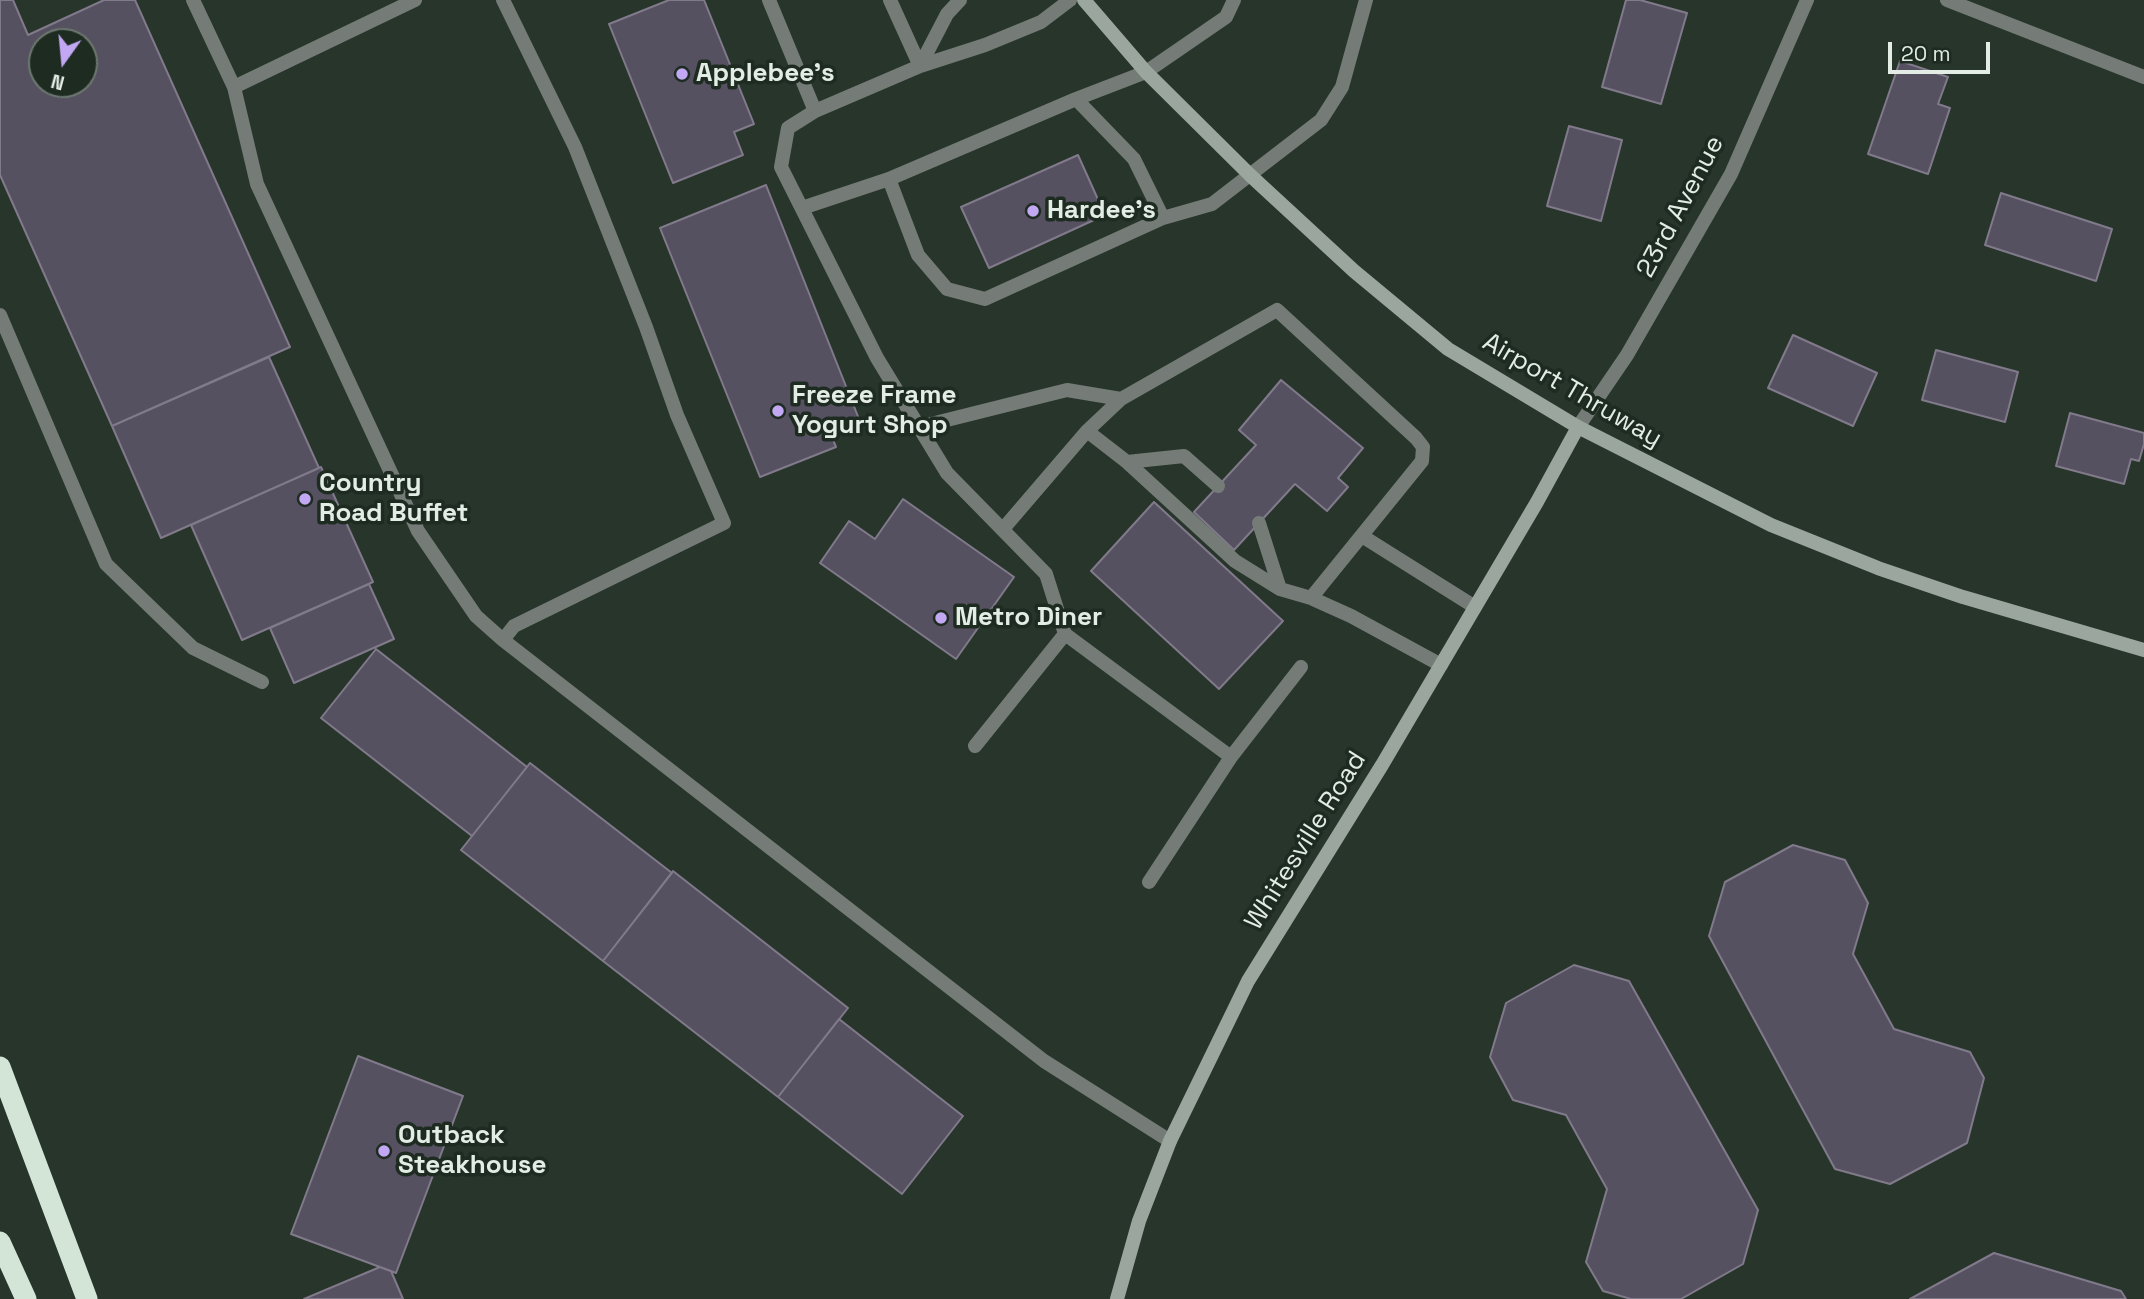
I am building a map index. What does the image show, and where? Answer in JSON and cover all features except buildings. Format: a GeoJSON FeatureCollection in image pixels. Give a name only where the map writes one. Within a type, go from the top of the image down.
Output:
{"type":"FeatureCollection","features":[{"type":"Feature","properties":{"kind":"highway"},"geometry":{"type":"LineString","coordinates":[[0,1067],[87,1299]]}},
{"type":"Feature","properties":{"kind":"highway"},"geometry":{"type":"LineString","coordinates":[[0,1242],[26,1299]]}},
{"type":"Feature","properties":{"kind":"main road","name":"Airport Thruway"},"geometry":{"type":"LineString","coordinates":[[1084,0],[1146,72],[1251,176],[1354,271],[1448,349],[1578,427],[1771,525],[1878,568],[1963,597],[2144,650]]}},
{"type":"Feature","properties":{"kind":"main road","name":"Whitesville Road"},"geometry":{"type":"LineString","coordinates":[[1117,1299],[1139,1221],[1170,1142],[1248,981],[1382,765],[1578,427]]}},
{"type":"Feature","properties":{"kind":"street"},"geometry":{"type":"LineString","coordinates":[[193,0],[234,87],[257,184],[418,531],[476,616],[503,640],[1044,1061],[1170,1142]]}},
{"type":"Feature","properties":{"kind":"street"},"geometry":{"type":"LineString","coordinates":[[234,87],[415,0]]}},
{"type":"Feature","properties":{"kind":"street"},"geometry":{"type":"LineString","coordinates":[[503,0],[575,147],[641,314],[677,415],[724,523],[514,626],[503,640]]}},
{"type":"Feature","properties":{"kind":"street"},"geometry":{"type":"LineString","coordinates":[[769,0],[815,111]]}},
{"type":"Feature","properties":{"kind":"street"},"geometry":{"type":"LineString","coordinates":[[890,0],[920,66]]}},
{"type":"Feature","properties":{"kind":"street"},"geometry":{"type":"LineString","coordinates":[[920,66],[947,15],[960,0]]}},
{"type":"Feature","properties":{"kind":"street"},"geometry":{"type":"LineString","coordinates":[[1070,0],[1041,22],[985,45],[920,66],[815,111],[789,128],[781,167],[877,358],[919,428],[947,472],[1046,574],[1065,634],[1231,757]]}},
{"type":"Feature","properties":{"kind":"street"},"geometry":{"type":"LineString","coordinates":[[802,208],[889,179],[1146,72],[1226,17],[1234,0]]}},
{"type":"Feature","properties":{"kind":"street"},"geometry":{"type":"LineString","coordinates":[[889,179],[918,255],[947,289],[985,299],[1164,218],[1212,204],[1251,176],[1321,120],[1342,87],[1366,0]]}},
{"type":"Feature","properties":{"kind":"street","name":"23rd Avenue"},"geometry":{"type":"LineString","coordinates":[[1578,427],[1628,355],[1731,174],[1807,0]]}},
{"type":"Feature","properties":{"kind":"street"},"geometry":{"type":"LineString","coordinates":[[1947,0],[2144,77]]}},
{"type":"Feature","properties":{"kind":"street"},"geometry":{"type":"LineString","coordinates":[[1076,99],[1133,159],[1164,218]]}},
{"type":"Feature","properties":{"kind":"street"},"geometry":{"type":"LineString","coordinates":[[1003,529],[1087,431],[1121,399],[1277,310],[1423,447],[1422,461],[1311,598]]}},
{"type":"Feature","properties":{"kind":"street"},"geometry":{"type":"LineString","coordinates":[[0,314],[106,564],[193,648],[262,682]]}},
{"type":"Feature","properties":{"kind":"street"},"geometry":{"type":"LineString","coordinates":[[919,428],[1067,390],[1121,399]]}},
{"type":"Feature","properties":{"kind":"street"},"geometry":{"type":"LineString","coordinates":[[1087,431],[1126,462],[1235,561],[1280,589],[1311,598],[1351,616],[1441,665]]}},
{"type":"Feature","properties":{"kind":"street"},"geometry":{"type":"LineString","coordinates":[[1126,462],[1184,456],[1218,486]]}},
{"type":"Feature","properties":{"kind":"street"},"geometry":{"type":"LineString","coordinates":[[1259,523],[1280,589]]}},
{"type":"Feature","properties":{"kind":"street"},"geometry":{"type":"LineString","coordinates":[[1362,536],[1475,607]]}},
{"type":"Feature","properties":{"kind":"street"},"geometry":{"type":"LineString","coordinates":[[975,746],[1065,634]]}},
{"type":"Feature","properties":{"kind":"street"},"geometry":{"type":"LineString","coordinates":[[1149,882],[1231,757],[1301,667]]}},
{"type":"Feature","properties":{"kind":"place","name":"Applebee's"},"geometry":{"type":"Point","coordinates":[682,74]}},
{"type":"Feature","properties":{"kind":"place","name":"Hardee's"},"geometry":{"type":"Point","coordinates":[1033,211]}},
{"type":"Feature","properties":{"kind":"place","name":"Freeze Frame Yogurt Shop"},"geometry":{"type":"Point","coordinates":[778,411]}},
{"type":"Feature","properties":{"kind":"place","name":"Country Road Buffet"},"geometry":{"type":"Point","coordinates":[305,499]}},
{"type":"Feature","properties":{"kind":"place","name":"Metro Diner"},"geometry":{"type":"Point","coordinates":[941,618]}},
{"type":"Feature","properties":{"kind":"place","name":"Outback Steakhouse"},"geometry":{"type":"Point","coordinates":[384,1151]}}]}
